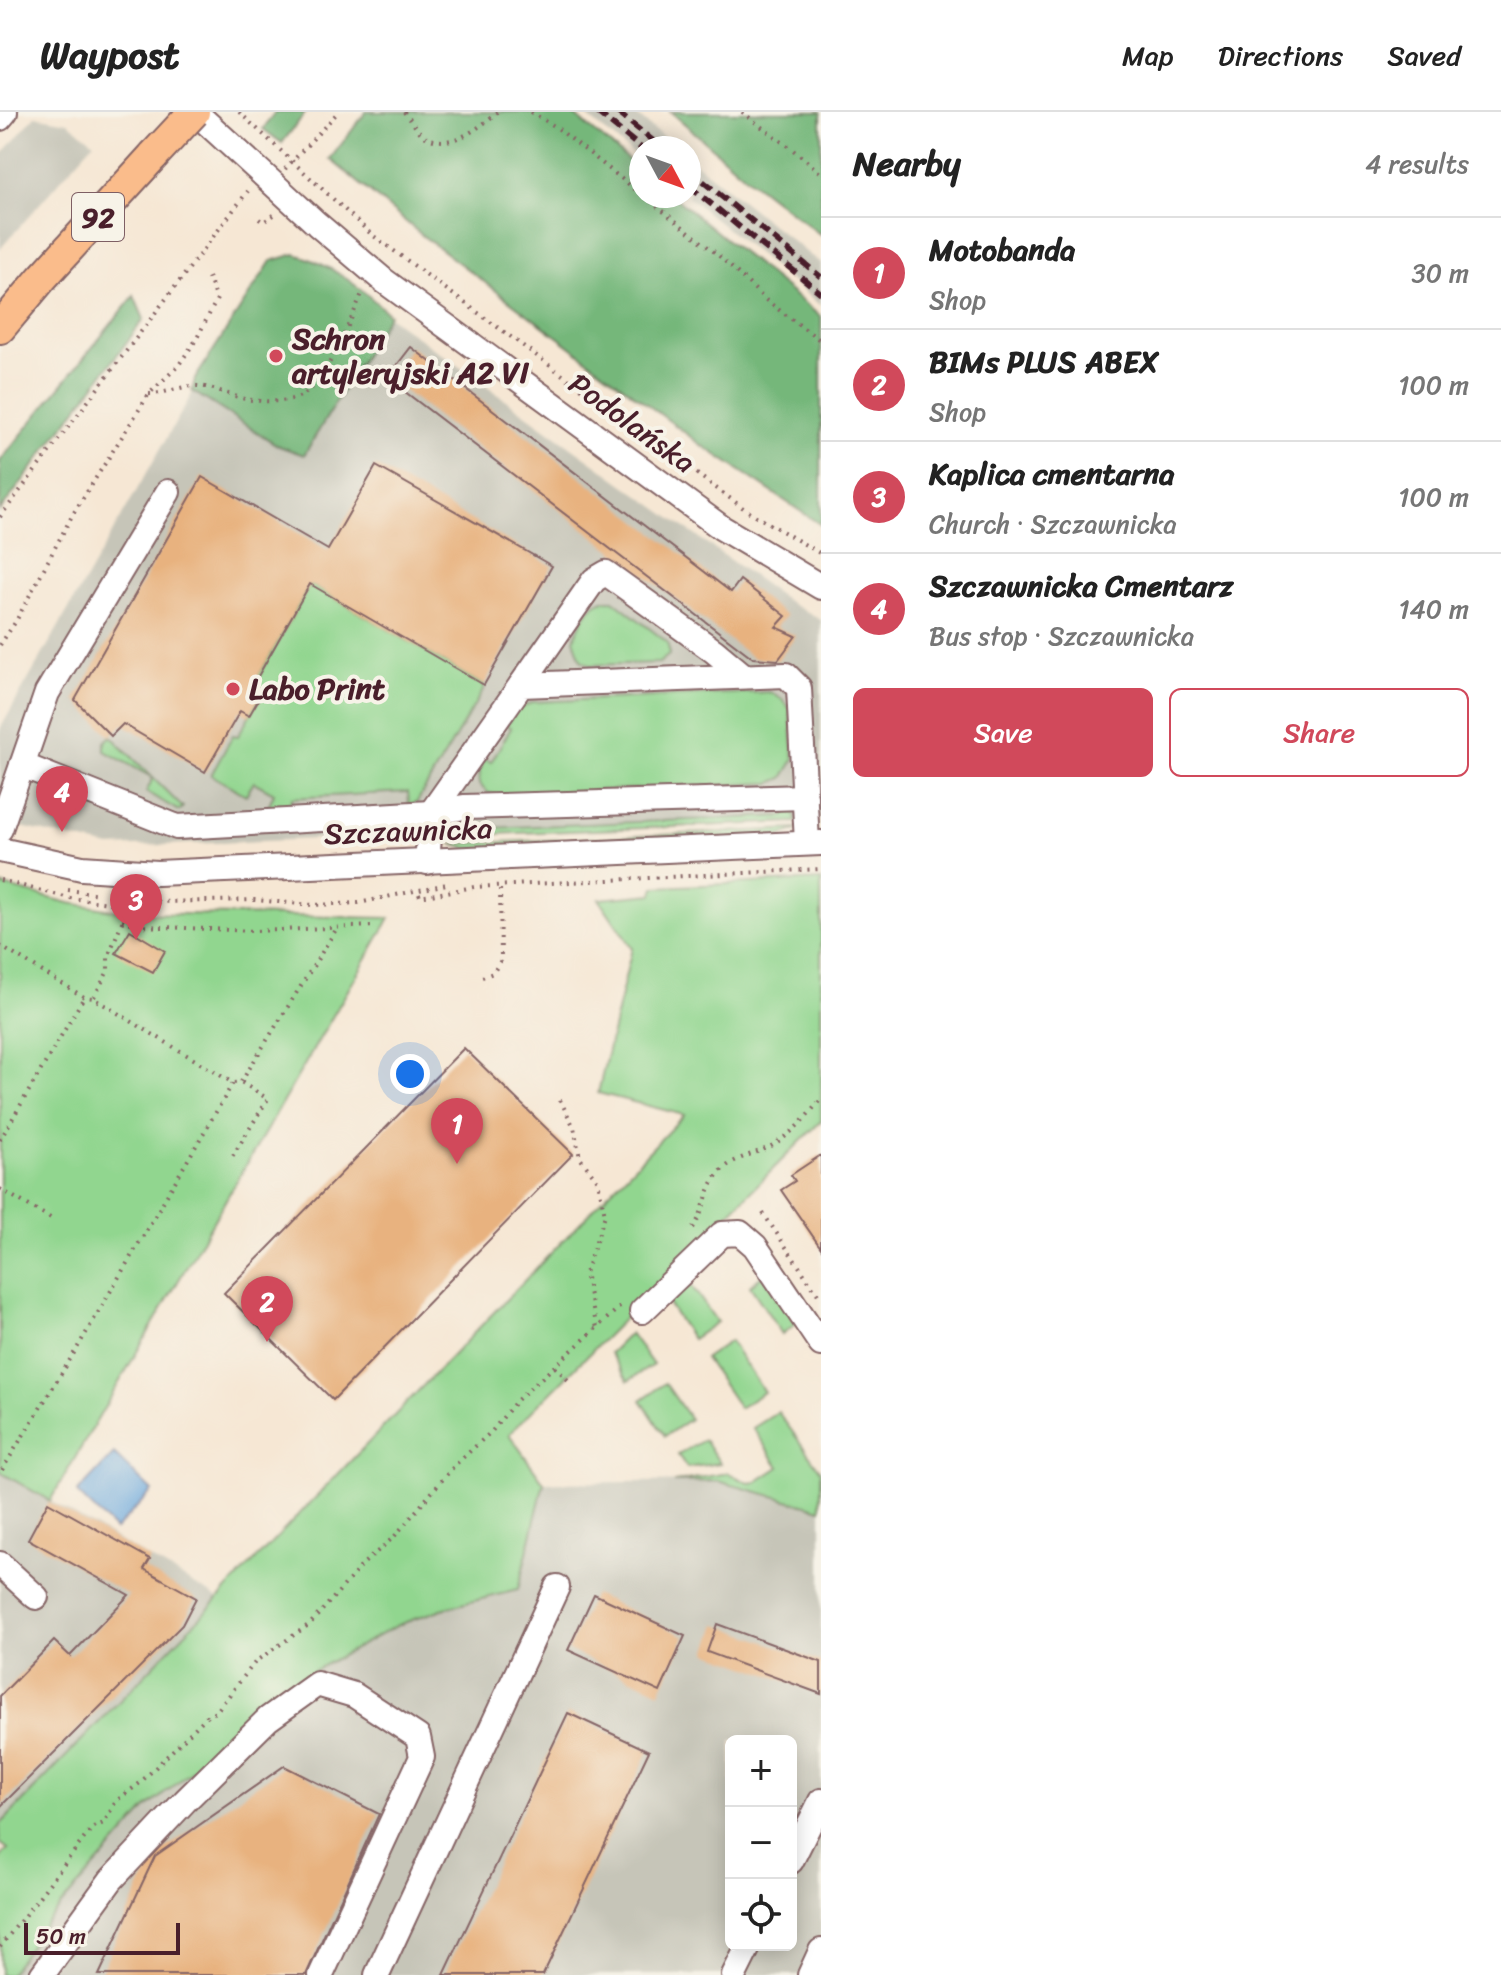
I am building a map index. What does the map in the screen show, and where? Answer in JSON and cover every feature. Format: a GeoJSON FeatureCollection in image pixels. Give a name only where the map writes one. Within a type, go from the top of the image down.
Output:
{"type":"FeatureCollection","features":[{"type":"Feature","properties":{"kind":"main road","name":"92"},"geometry":{"type":"LineString","coordinates":[[0,328],[195,112]]}},
{"type":"Feature","properties":{"kind":"street"},"geometry":{"type":"LineString","coordinates":[[0,118],[5,112]]}},
{"type":"Feature","properties":{"kind":"street","name":"Podolańska"},"geometry":{"type":"LineString","coordinates":[[195,112],[383,280],[722,528],[821,587]]}},
{"type":"Feature","properties":{"kind":"street"},"geometry":{"type":"LineString","coordinates":[[0,829],[47,693],[168,492]]}},
{"type":"Feature","properties":{"kind":"street"},"geometry":{"type":"LineString","coordinates":[[427,862],[431,813],[594,580],[606,573],[744,676]]}},
{"type":"Feature","properties":{"kind":"street"},"geometry":{"type":"LineString","coordinates":[[521,685],[786,675],[799,688],[805,797],[816,849]]}},
{"type":"Feature","properties":{"kind":"street"},"geometry":{"type":"LineString","coordinates":[[22,765],[177,827],[431,813],[464,807],[805,797]]}},
{"type":"Feature","properties":{"kind":"street","name":"Szczawnicka"},"geometry":{"type":"LineString","coordinates":[[0,850],[82,868],[132,873],[816,849]]}},
{"type":"Feature","properties":{"kind":"street"},"geometry":{"type":"LineString","coordinates":[[637,1303],[722,1234],[740,1233],[755,1246],[821,1344]]}},
{"type":"Feature","properties":{"kind":"street"},"geometry":{"type":"LineString","coordinates":[[0,1564],[36,1597]]}},
{"type":"Feature","properties":{"kind":"street"},"geometry":{"type":"LineString","coordinates":[[377,1975],[557,1587]]}},
{"type":"Feature","properties":{"kind":"street"},"geometry":{"type":"LineString","coordinates":[[42,1975],[111,1880],[185,1801],[268,1719],[317,1684],[354,1695],[418,1737],[422,1757],[321,1975]]}},
{"type":"Feature","properties":{"kind":"street"},"geometry":{"type":"LineString","coordinates":[[797,1849],[821,1801]]}},
{"type":"Feature","properties":{"kind":"street"},"geometry":{"type":"LineString","coordinates":[[734,1975],[746,1951]]}},
{"type":"Feature","properties":{"kind":"street"},"geometry":{"type":"LineString","coordinates":[[810,1975],[821,1951]]}},
{"type":"Feature","properties":{"kind":"path"},"geometry":{"type":"LineString","coordinates":[[239,112],[371,234],[746,510],[821,554]]}},
{"type":"Feature","properties":{"kind":"path"},"geometry":{"type":"LineString","coordinates":[[277,158],[287,167],[338,112]]}},
{"type":"Feature","properties":{"kind":"path"},"geometry":{"type":"LineString","coordinates":[[404,112],[424,136],[443,142],[477,130],[497,112]]}},
{"type":"Feature","properties":{"kind":"path"},"geometry":{"type":"LineString","coordinates":[[531,112],[556,127],[629,185]]}},
{"type":"Feature","properties":{"kind":"path"},"geometry":{"type":"LineString","coordinates":[[742,112],[821,174]]}},
{"type":"Feature","properties":{"kind":"path"},"geometry":{"type":"LineString","coordinates":[[0,517],[241,205],[248,183]]}},
{"type":"Feature","properties":{"kind":"path"},"geometry":{"type":"LineString","coordinates":[[659,208],[717,254],[767,301],[821,341]]}},
{"type":"Feature","properties":{"kind":"path"},"geometry":{"type":"LineString","coordinates":[[352,226],[374,244]]}},
{"type":"Feature","properties":{"kind":"path"},"geometry":{"type":"LineString","coordinates":[[0,645],[73,514],[149,394],[178,366],[196,340],[217,299],[206,272]]}},
{"type":"Feature","properties":{"kind":"path"},"geometry":{"type":"LineString","coordinates":[[149,394],[164,394],[197,386],[245,399],[276,401],[301,396],[317,384],[346,331],[365,285]]}},
{"type":"Feature","properties":{"kind":"path"},"geometry":{"type":"LineString","coordinates":[[621,872],[816,849]]}},
{"type":"Feature","properties":{"kind":"path"},"geometry":{"type":"LineString","coordinates":[[419,894],[420,897],[500,885],[821,869]]}},
{"type":"Feature","properties":{"kind":"path"},"geometry":{"type":"LineString","coordinates":[[0,880],[69,898],[110,903],[255,900],[313,905],[373,901],[448,884]]}},
{"type":"Feature","properties":{"kind":"path"},"geometry":{"type":"LineString","coordinates":[[482,977],[493,973],[501,960],[500,885]]}},
{"type":"Feature","properties":{"kind":"path"},"geometry":{"type":"LineString","coordinates":[[93,998],[108,971],[108,957],[128,907]]}},
{"type":"Feature","properties":{"kind":"path"},"geometry":{"type":"LineString","coordinates":[[122,920],[141,926],[254,931],[375,926]]}},
{"type":"Feature","properties":{"kind":"path"},"geometry":{"type":"LineString","coordinates":[[241,1082],[337,928]]}},
{"type":"Feature","properties":{"kind":"path"},"geometry":{"type":"LineString","coordinates":[[0,946],[233,1083],[241,1082],[268,1099],[230,1160]]}},
{"type":"Feature","properties":{"kind":"path"},"geometry":{"type":"LineString","coordinates":[[0,1140],[84,997]]}},
{"type":"Feature","properties":{"kind":"path"},"geometry":{"type":"LineString","coordinates":[[2,1470],[3,1462],[79,1345],[233,1083]]}},
{"type":"Feature","properties":{"kind":"path"},"geometry":{"type":"LineString","coordinates":[[684,1238],[703,1213],[709,1186],[721,1171],[737,1159],[775,1144],[802,1121],[821,1099]]}},
{"type":"Feature","properties":{"kind":"path"},"geometry":{"type":"LineString","coordinates":[[560,1100],[574,1127],[580,1158],[598,1181],[605,1215],[585,1273],[597,1328]]}},
{"type":"Feature","properties":{"kind":"path"},"geometry":{"type":"LineString","coordinates":[[0,1189],[54,1220]]}},
{"type":"Feature","properties":{"kind":"path"},"geometry":{"type":"LineString","coordinates":[[763,1213],[821,1299]]}},
{"type":"Feature","properties":{"kind":"path"},"geometry":{"type":"LineString","coordinates":[[0,1947],[93,1827],[104,1823],[116,1801],[140,1783],[208,1715],[216,1712],[256,1661],[310,1624],[364,1563],[394,1537],[455,1465],[492,1431],[516,1401],[597,1328],[637,1303]]}},
{"type":"Feature","properties":{"kind":"path"},"geometry":{"type":"LineString","coordinates":[[555,1367],[571,1383]]}},
{"type":"Feature","properties":{"kind":"shaded area"},"geometry":{"type":"Polygon","coordinates":[[[581,112],[632,112],[662,136],[629,136],[629,150],[581,112]]]}},
{"type":"Feature","properties":{"kind":"shaded area"},"geometry":{"type":"Polygon","coordinates":[[[35,116],[68,122],[94,142],[0,249],[0,157],[35,116]]]}},
{"type":"Feature","properties":{"kind":"shaded area"},"geometry":{"type":"Polygon","coordinates":[[[701,168],[821,264],[821,306],[701,207],[701,168]]]}},
{"type":"Feature","properties":{"kind":"shaded area"},"geometry":{"type":"Polygon","coordinates":[[[381,311],[793,605],[821,620],[821,819],[110,847],[0,822],[0,729],[193,392],[299,450],[381,311]]]}},
{"type":"Feature","properties":{"kind":"shaded area"},"geometry":{"type":"Polygon","coordinates":[[[0,1472],[220,1599],[0,1825],[0,1472]]]}},
{"type":"Feature","properties":{"kind":"shaded area"},"geometry":{"type":"Polygon","coordinates":[[[717,1481],[821,1509],[821,1942],[805,1975],[9,1975],[46,1922],[147,1808],[313,1671],[398,1625],[442,1609],[518,1590],[544,1483],[717,1481]]]}},
{"type":"Feature","properties":{"kind":"green space"},"geometry":{"type":"Polygon","coordinates":[[[275,112],[306,112],[282,143],[263,129],[275,112]]]}},
{"type":"Feature","properties":{"kind":"green space"},"geometry":{"type":"Polygon","coordinates":[[[366,112],[570,112],[629,160],[629,208],[688,208],[821,317],[821,525],[700,444],[423,236],[330,159],[366,112]]]}},
{"type":"Feature","properties":{"kind":"green space"},"geometry":{"type":"Polygon","coordinates":[[[671,112],[821,112],[821,235],[748,179],[671,112]]]}},
{"type":"Feature","properties":{"kind":"green space"},"geometry":{"type":"Polygon","coordinates":[[[295,254],[309,258],[345,278],[389,314],[304,455],[279,446],[192,391],[195,379],[271,261],[295,254]]]}},
{"type":"Feature","properties":{"kind":"green space"},"geometry":{"type":"Polygon","coordinates":[[[134,296],[144,319],[0,511],[0,461],[134,296]]]}},
{"type":"Feature","properties":{"kind":"green space"},"geometry":{"type":"Polygon","coordinates":[[[310,584],[484,685],[417,802],[409,806],[408,792],[292,798],[291,813],[268,807],[274,793],[254,782],[246,795],[211,775],[233,735],[238,736],[263,691],[253,685],[310,584]]]}},
{"type":"Feature","properties":{"kind":"green space"},"geometry":{"type":"Polygon","coordinates":[[[603,600],[613,600],[667,642],[670,654],[659,663],[591,665],[581,660],[574,639],[588,611],[603,600]]]}},
{"type":"Feature","properties":{"kind":"green space"},"geometry":{"type":"Polygon","coordinates":[[[770,692],[790,709],[794,760],[783,778],[771,783],[497,795],[488,793],[479,784],[480,769],[485,759],[491,762],[511,728],[506,725],[517,709],[533,702],[770,692]]]}},
{"type":"Feature","properties":{"kind":"green space"},"geometry":{"type":"Polygon","coordinates":[[[111,736],[153,778],[105,751],[105,742],[111,736]]]}},
{"type":"Feature","properties":{"kind":"green space"},"geometry":{"type":"Polygon","coordinates":[[[153,778],[183,807],[179,811],[146,792],[153,778]]]}},
{"type":"Feature","properties":{"kind":"green space"},"geometry":{"type":"Polygon","coordinates":[[[786,801],[793,805],[797,822],[444,836],[443,833],[448,824],[463,815],[464,829],[785,816],[786,801]]]}},
{"type":"Feature","properties":{"kind":"green space"},"geometry":{"type":"Polygon","coordinates":[[[799,829],[781,836],[468,849],[451,844],[799,829]]]}},
{"type":"Feature","properties":{"kind":"green space"},"geometry":{"type":"Polygon","coordinates":[[[821,880],[821,1121],[509,1434],[544,1483],[518,1590],[442,1609],[398,1625],[313,1671],[147,1808],[46,1922],[9,1975],[0,1975],[0,1858],[8,1849],[0,1843],[0,1825],[684,1115],[598,1093],[632,948],[599,899],[653,894],[655,887],[821,880]]]}},
{"type":"Feature","properties":{"kind":"green space"},"geometry":{"type":"Polygon","coordinates":[[[0,885],[69,903],[131,913],[390,918],[50,1501],[0,1472],[0,885]]]}},
{"type":"Feature","properties":{"kind":"green space"},"geometry":{"type":"Polygon","coordinates":[[[763,1275],[796,1324],[782,1334],[750,1286],[763,1275]]]}},
{"type":"Feature","properties":{"kind":"green space"},"geometry":{"type":"Polygon","coordinates":[[[686,1278],[717,1322],[692,1339],[665,1299],[686,1278]]]}},
{"type":"Feature","properties":{"kind":"green space"},"geometry":{"type":"Polygon","coordinates":[[[630,1333],[653,1365],[628,1381],[610,1353],[630,1333]]]}},
{"type":"Feature","properties":{"kind":"green space"},"geometry":{"type":"Polygon","coordinates":[[[730,1341],[764,1392],[739,1408],[705,1358],[730,1341]]]}},
{"type":"Feature","properties":{"kind":"green space"},"geometry":{"type":"Polygon","coordinates":[[[665,1383],[690,1419],[665,1436],[641,1400],[665,1383]]]}},
{"type":"Feature","properties":{"kind":"green space"},"geometry":{"type":"Polygon","coordinates":[[[778,1412],[821,1471],[821,1509],[717,1481],[674,1482],[728,1473],[749,1483],[756,1482],[779,1467],[753,1428],[778,1412]]]}},
{"type":"Feature","properties":{"kind":"green space"},"geometry":{"type":"Polygon","coordinates":[[[704,1440],[720,1463],[687,1468],[678,1455],[704,1440]]]}},
{"type":"Feature","properties":{"kind":"water"},"geometry":{"type":"Polygon","coordinates":[[[114,1454],[152,1491],[115,1530],[77,1493],[114,1454]]]}},
{"type":"Feature","properties":{"kind":"building"},"geometry":{"type":"Polygon","coordinates":[[[411,347],[731,592],[740,580],[786,616],[776,627],[796,636],[778,660],[753,658],[387,378],[411,347]]]}},
{"type":"Feature","properties":{"kind":"building"},"geometry":{"type":"Polygon","coordinates":[[[376,466],[552,566],[484,685],[310,584],[253,685],[264,690],[249,716],[240,711],[205,772],[123,724],[111,736],[75,700],[202,477],[328,550],[376,466]]]}},
{"type":"Feature","properties":{"kind":"building"},"geometry":{"type":"Polygon","coordinates":[[[130,930],[165,951],[153,972],[116,953],[130,930]]]}},
{"type":"Feature","properties":{"kind":"building"},"geometry":{"type":"Polygon","coordinates":[[[464,1048],[573,1154],[333,1400],[224,1293],[464,1048]]]}},
{"type":"Feature","properties":{"kind":"building"},"geometry":{"type":"Polygon","coordinates":[[[821,1155],[821,1248],[781,1190],[795,1181],[791,1175],[821,1155]]]}},
{"type":"Feature","properties":{"kind":"building"},"geometry":{"type":"Polygon","coordinates":[[[48,1502],[150,1559],[144,1569],[196,1598],[182,1625],[0,1807],[0,1696],[54,1641],[70,1656],[129,1595],[28,1539],[48,1502]]]}},
{"type":"Feature","properties":{"kind":"building"},"geometry":{"type":"Polygon","coordinates":[[[594,1594],[685,1636],[660,1692],[568,1650],[594,1594]]]}},
{"type":"Feature","properties":{"kind":"building"},"geometry":{"type":"Polygon","coordinates":[[[717,1624],[821,1662],[821,1694],[707,1652],[717,1624]]]}},
{"type":"Feature","properties":{"kind":"building"},"geometry":{"type":"Polygon","coordinates":[[[568,1713],[649,1751],[543,1975],[444,1975],[568,1713]]]}},
{"type":"Feature","properties":{"kind":"building"},"geometry":{"type":"Polygon","coordinates":[[[284,1766],[379,1814],[306,1975],[99,1975],[155,1856],[284,1766]]]}},
{"type":"Feature","properties":{"kind":"railway"},"geometry":{"type":"LineString","coordinates":[[597,112],[629,138]]}},
{"type":"Feature","properties":{"kind":"railway"},"geometry":{"type":"LineString","coordinates":[[617,112],[647,136]]}},
{"type":"Feature","properties":{"kind":"railway"},"geometry":{"type":"LineString","coordinates":[[701,180],[821,277]]}},
{"type":"Feature","properties":{"kind":"railway"},"geometry":{"type":"LineString","coordinates":[[701,196],[821,293]]}},
{"type":"Feature","properties":{"kind":"place","name":"Schron artyleryjski A2 VI"},"geometry":{"type":"Point","coordinates":[276,356]}},
{"type":"Feature","properties":{"kind":"place","name":"Labo Print"},"geometry":{"type":"Point","coordinates":[233,689]}},
{"type":"Feature","properties":{"kind":"place","name":"Szczawnicka Cmentarz"},"geometry":{"type":"Point","coordinates":[62,832]}},
{"type":"Feature","properties":{"kind":"place","name":"Kaplica cmentarna"},"geometry":{"type":"Point","coordinates":[136,940]}},
{"type":"Feature","properties":{"kind":"place","name":"Motobanda"},"geometry":{"type":"Point","coordinates":[457,1164]}},
{"type":"Feature","properties":{"kind":"place","name":"BIMs PLUS ABEX"},"geometry":{"type":"Point","coordinates":[267,1342]}}]}
